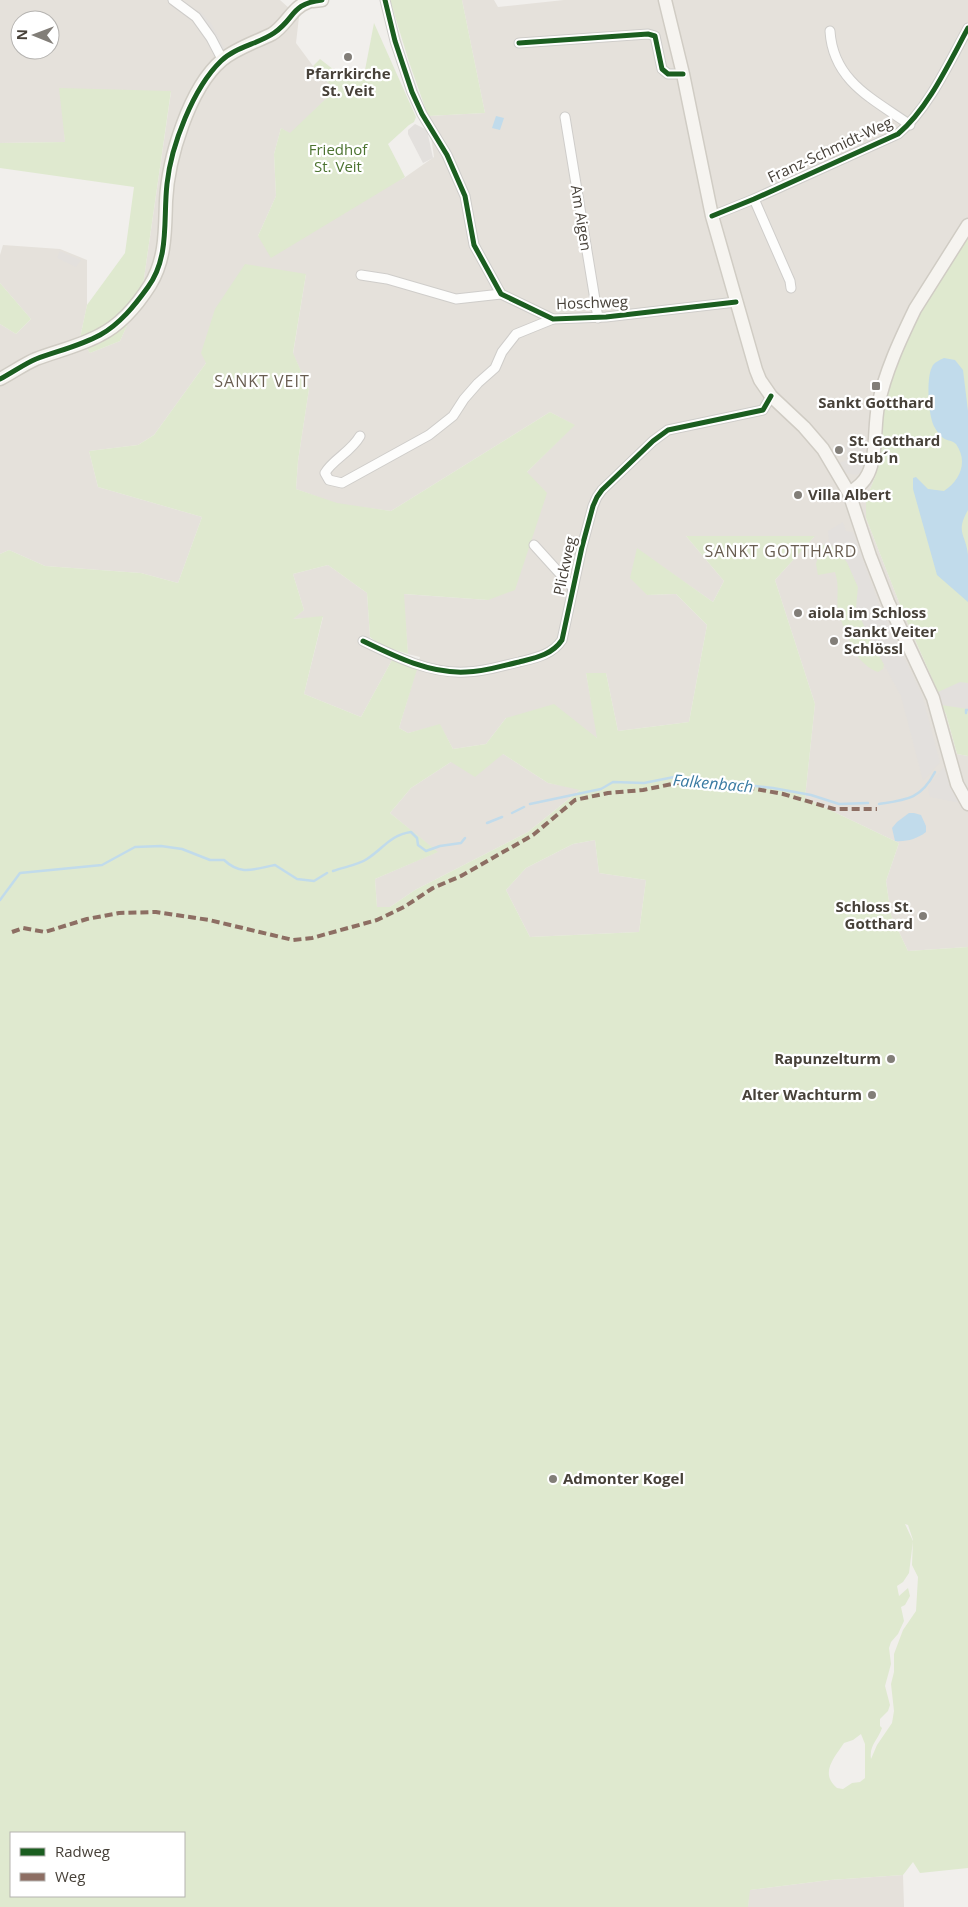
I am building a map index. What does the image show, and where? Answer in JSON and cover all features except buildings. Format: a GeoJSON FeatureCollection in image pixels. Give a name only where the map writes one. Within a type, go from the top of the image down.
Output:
{"type":"FeatureCollection","features":[{"type":"Feature","properties":{"kind":"main road"},"geometry":{"type":"LineString","coordinates":[[665,0],[683,74],[712,216],[756,370],[760,380],[771,396],[813,436],[840,475],[849,493],[888,602],[933,698],[954,773],[968,804]]}},
{"type":"Feature","properties":{"kind":"main road"},"geometry":{"type":"LineString","coordinates":[[0,380],[34,360],[101,335],[126,316],[150,285],[160,266],[164,249],[167,183],[172,157],[193,98],[205,78],[222,59],[274,33],[309,1]]}},
{"type":"Feature","properties":{"kind":"main road"},"geometry":{"type":"LineString","coordinates":[[849,493],[862,484],[869,472],[878,407],[890,364],[915,309],[968,225]]}},
{"type":"Feature","properties":{"kind":"street"},"geometry":{"type":"LineString","coordinates":[[173,0],[196,17],[211,38],[222,59]]}},
{"type":"Feature","properties":{"kind":"street"},"geometry":{"type":"LineString","coordinates":[[361,275],[387,279],[456,299],[501,294],[474,245],[465,196],[451,163],[422,114],[412,92],[385,0]]}},
{"type":"Feature","properties":{"kind":"street","name":"Franz-Schmidt-Weg"},"geometry":{"type":"LineString","coordinates":[[712,216],[898,134],[910,125],[936,86],[968,28]]}},
{"type":"Feature","properties":{"kind":"street","name":"Franz-Schmidt-Weg"},"geometry":{"type":"LineString","coordinates":[[830,31],[831,48],[843,71],[858,90],[910,125]]}},
{"type":"Feature","properties":{"kind":"street"},"geometry":{"type":"LineString","coordinates":[[519,43],[648,34],[655,36],[662,69],[668,74],[683,74]]}},
{"type":"Feature","properties":{"kind":"street","name":"Am Aigen"},"geometry":{"type":"LineString","coordinates":[[565,118],[598,318]]}},
{"type":"Feature","properties":{"kind":"street","name":"Franz-Schmidt-Weg"},"geometry":{"type":"LineString","coordinates":[[754,199],[790,281],[790,288]]}},
{"type":"Feature","properties":{"kind":"street","name":"Hoschweg"},"geometry":{"type":"LineString","coordinates":[[501,294],[553,319],[598,318],[736,302]]}},
{"type":"Feature","properties":{"kind":"street"},"geometry":{"type":"LineString","coordinates":[[360,436],[348,451],[328,468],[325,473],[329,480],[342,483],[429,435],[453,416],[478,383],[495,368],[502,352],[516,334],[553,319]]}},
{"type":"Feature","properties":{"kind":"street","name":"Plickweg"},"geometry":{"type":"LineString","coordinates":[[363,641],[390,654],[439,670],[452,672],[477,671],[535,658],[557,648],[562,640],[585,533],[597,497],[602,490],[668,430],[763,410],[771,396]]}},
{"type":"Feature","properties":{"kind":"street","name":"Plickweg"},"geometry":{"type":"LineString","coordinates":[[534,545],[573,588]]}},
{"type":"Feature","properties":{"kind":"shaded area"},"geometry":{"type":"Polygon","coordinates":[[[0,0],[280,0],[299,17],[296,43],[313,66],[335,90],[290,134],[281,128],[274,154],[276,196],[258,236],[404,178],[434,157],[428,116],[485,113],[462,0],[494,0],[498,7],[564,0],[968,0],[968,233],[879,459],[875,477],[866,499],[866,518],[902,610],[938,692],[957,754],[968,756],[968,947],[908,951],[891,915],[886,881],[899,843],[805,798],[815,704],[775,580],[814,537],[686,536],[724,581],[713,602],[637,549],[647,595],[676,594],[707,625],[689,722],[618,731],[606,673],[586,673],[598,738],[506,718],[486,744],[453,749],[440,725],[408,733],[399,728],[420,657],[408,654],[403,594],[488,600],[527,472],[574,425],[550,412],[391,511],[337,504],[296,489],[298,461],[309,389],[293,354],[306,274],[206,363],[154,435],[138,445],[89,451],[98,487],[202,517],[178,583],[141,573],[45,566],[9,550],[0,554],[0,324],[16,334],[31,319],[0,283],[0,255],[3,245],[60,249],[87,260],[87,305],[80,338],[90,353],[120,341],[142,292],[171,92],[64,121],[65,142],[0,143],[0,0]]]}},
{"type":"Feature","properties":{"kind":"shaded area"},"geometry":{"type":"Polygon","coordinates":[[[390,1],[405,54],[425,110],[423,111],[386,2],[390,1]]]}},
{"type":"Feature","properties":{"kind":"shaded area"},"geometry":{"type":"Polygon","coordinates":[[[199,10],[212,25],[226,52],[222,55],[195,12],[199,10]]]}},
{"type":"Feature","properties":{"kind":"shaded area"},"geometry":{"type":"Polygon","coordinates":[[[415,124],[427,130],[433,158],[423,163],[408,134],[408,130],[415,124]]]}},
{"type":"Feature","properties":{"kind":"shaded area"},"geometry":{"type":"Polygon","coordinates":[[[60,251],[81,260],[76,267],[57,258],[60,251]]]}},
{"type":"Feature","properties":{"kind":"shaded area"},"geometry":{"type":"Polygon","coordinates":[[[865,443],[864,464],[861,472],[857,475],[845,473],[838,463],[848,460],[846,447],[865,443]]]}},
{"type":"Feature","properties":{"kind":"shaded area"},"geometry":{"type":"Polygon","coordinates":[[[843,522],[846,531],[853,532],[879,604],[922,695],[940,762],[923,781],[901,696],[868,635],[856,607],[858,587],[847,562],[829,543],[828,531],[843,522]]]}},
{"type":"Feature","properties":{"kind":"shaded area"},"geometry":{"type":"Polygon","coordinates":[[[328,565],[367,593],[369,644],[393,658],[361,717],[304,694],[323,617],[292,619],[304,610],[293,574],[328,565]]]}},
{"type":"Feature","properties":{"kind":"shaded area"},"geometry":{"type":"Polygon","coordinates":[[[960,682],[968,683],[968,709],[941,705],[938,692],[960,682]]]}},
{"type":"Feature","properties":{"kind":"shaded area"},"geometry":{"type":"Polygon","coordinates":[[[503,754],[548,783],[581,789],[528,832],[415,890],[390,907],[377,907],[375,879],[437,852],[390,813],[411,788],[451,762],[503,754]]]}},
{"type":"Feature","properties":{"kind":"shaded area"},"geometry":{"type":"Polygon","coordinates":[[[944,767],[960,803],[930,797],[928,789],[930,784],[944,767]]]}},
{"type":"Feature","properties":{"kind":"shaded area"},"geometry":{"type":"Polygon","coordinates":[[[595,840],[599,873],[646,880],[639,932],[530,937],[506,890],[526,868],[573,844],[595,840]]]}},
{"type":"Feature","properties":{"kind":"shaded area"},"geometry":{"type":"Polygon","coordinates":[[[903,1875],[904,1907],[748,1907],[749,1890],[830,1880],[903,1875]]]}},
{"type":"Feature","properties":{"kind":"green space"},"geometry":{"type":"Polygon","coordinates":[[[390,0],[462,0],[485,113],[428,116],[390,0]]]}},
{"type":"Feature","properties":{"kind":"green space","name":"Friedhof St. Veit"},"geometry":{"type":"Polygon","coordinates":[[[374,23],[416,117],[414,122],[388,144],[405,177],[271,258],[258,236],[276,196],[274,154],[281,128],[290,133],[335,90],[313,66],[320,59],[343,77],[365,70],[374,23]]]}},
{"type":"Feature","properties":{"kind":"green space"},"geometry":{"type":"Polygon","coordinates":[[[59,88],[171,91],[142,292],[120,341],[90,353],[80,338],[87,305],[125,253],[134,187],[0,168],[0,143],[65,142],[59,88]]]}},
{"type":"Feature","properties":{"kind":"green space"},"geometry":{"type":"Polygon","coordinates":[[[968,233],[968,756],[957,754],[938,692],[902,610],[866,518],[866,499],[875,477],[879,459],[883,405],[895,362],[921,309],[968,233]]]}},
{"type":"Feature","properties":{"kind":"green space"},"geometry":{"type":"Polygon","coordinates":[[[245,264],[306,274],[293,353],[309,389],[298,461],[296,489],[337,503],[391,511],[550,412],[575,425],[527,472],[547,493],[515,590],[488,600],[404,594],[408,654],[380,645],[370,637],[367,593],[328,565],[293,574],[304,610],[293,619],[323,616],[304,694],[361,717],[393,658],[418,666],[399,728],[408,733],[440,724],[453,749],[486,744],[506,718],[554,704],[597,738],[586,673],[606,673],[618,731],[689,722],[707,625],[676,594],[647,595],[630,578],[637,548],[713,602],[724,581],[686,536],[815,536],[775,580],[815,704],[805,798],[899,843],[886,881],[891,915],[908,951],[968,947],[968,1868],[920,1873],[913,1862],[903,1875],[830,1880],[750,1890],[748,1907],[0,1907],[0,554],[9,550],[45,566],[141,573],[178,583],[202,517],[98,487],[89,451],[138,445],[154,435],[206,363],[201,353],[215,309],[245,264]],[[503,754],[475,777],[451,762],[411,788],[390,813],[438,852],[375,879],[377,907],[390,907],[415,890],[528,832],[580,790],[548,783],[503,754]],[[595,840],[573,844],[526,868],[506,890],[530,937],[639,932],[646,880],[599,873],[595,840]],[[905,1524],[913,1541],[908,1525],[905,1524]],[[913,1541],[909,1573],[903,1582],[897,1586],[899,1596],[908,1588],[910,1596],[905,1605],[901,1607],[904,1621],[889,1648],[891,1664],[885,1686],[890,1705],[888,1711],[880,1719],[880,1726],[882,1728],[873,1746],[871,1759],[877,1745],[892,1723],[894,1711],[891,1684],[894,1672],[894,1654],[903,1630],[916,1611],[918,1577],[912,1565],[913,1541]],[[861,1734],[853,1740],[844,1743],[830,1765],[829,1777],[837,1788],[843,1789],[865,1778],[865,1744],[861,1734]]]}},
{"type":"Feature","properties":{"kind":"green space"},"geometry":{"type":"Polygon","coordinates":[[[0,283],[31,319],[16,334],[0,324],[0,283]]]}},
{"type":"Feature","properties":{"kind":"green space"},"geometry":{"type":"Polygon","coordinates":[[[829,543],[847,562],[858,587],[868,635],[884,664],[883,669],[878,672],[867,666],[853,649],[838,611],[835,572],[818,575],[816,564],[821,546],[829,543]]]}},
{"type":"Feature","properties":{"kind":"water"},"geometry":{"type":"Polygon","coordinates":[[[496,116],[504,118],[500,130],[492,128],[496,116]]]}},
{"type":"Feature","properties":{"kind":"water"},"geometry":{"type":"Polygon","coordinates":[[[944,358],[955,360],[963,370],[968,411],[968,510],[962,524],[962,533],[968,555],[968,602],[937,575],[913,489],[913,478],[916,477],[928,489],[944,491],[955,481],[961,470],[962,457],[960,450],[956,444],[938,433],[929,407],[928,388],[930,372],[937,361],[944,358]]]}},
{"type":"Feature","properties":{"kind":"water"},"geometry":{"type":"Polygon","coordinates":[[[909,813],[921,815],[926,826],[926,832],[911,840],[895,841],[892,828],[909,813]]]}},
{"type":"Feature","properties":{"kind":"waterway","name":"Falkenbach"},"geometry":{"type":"LineString","coordinates":[[966,713],[966,710],[968,710]]}},
{"type":"Feature","properties":{"kind":"waterway","name":"Falkenbach"},"geometry":{"type":"LineString","coordinates":[[879,804],[912,797],[924,788],[935,772]]}},
{"type":"Feature","properties":{"kind":"waterway","name":"Falkenbach"},"geometry":{"type":"LineString","coordinates":[[530,804],[601,789],[613,782],[644,783],[674,777],[773,788],[811,795],[839,804],[868,803]]}},
{"type":"Feature","properties":{"kind":"waterway","name":"Falkenbach"},"geometry":{"type":"LineString","coordinates":[[512,813],[524,807]]}},
{"type":"Feature","properties":{"kind":"waterway","name":"Falkenbach"},"geometry":{"type":"LineString","coordinates":[[487,823],[502,817]]}},
{"type":"Feature","properties":{"kind":"waterway","name":"Falkenbach"},"geometry":{"type":"LineString","coordinates":[[333,871],[363,861],[392,839],[411,832],[417,838],[418,845],[426,851],[440,846],[461,843],[465,838]]}},
{"type":"Feature","properties":{"kind":"waterway","name":"Falkenbach"},"geometry":{"type":"LineString","coordinates":[[0,900],[20,873],[102,865],[135,847],[161,846],[182,849],[210,860],[224,860],[242,870],[275,865],[297,879],[314,881],[327,873]]}},
{"type":"Feature","properties":{"kind":"marked path"},"geometry":{"type":"LineString","coordinates":[[12,932],[23,928],[45,932],[87,919],[119,913],[156,912],[209,920],[293,940],[312,938],[377,920],[404,907],[433,888],[461,876],[533,835],[575,800],[682,782],[756,789],[783,794],[834,809],[877,809]]}},
{"type":"Feature","properties":{"kind":"cycle path"},"geometry":{"type":"LineString","coordinates":[[0,379],[36,359],[92,339],[107,331],[121,320],[148,287],[160,263],[163,250],[169,169],[178,136],[201,86],[211,72],[227,56],[274,33],[294,12],[304,5],[322,0]]}},
{"type":"Feature","properties":{"kind":"cycle path"},"geometry":{"type":"LineString","coordinates":[[385,0],[395,41],[412,92],[422,114],[447,155],[465,196],[474,245],[501,294],[553,319],[606,317],[736,302]]}},
{"type":"Feature","properties":{"kind":"cycle path"},"geometry":{"type":"LineString","coordinates":[[712,216],[898,134],[909,124],[928,99],[968,28]]}},
{"type":"Feature","properties":{"kind":"cycle path"},"geometry":{"type":"LineString","coordinates":[[519,43],[648,34],[655,36],[662,69],[668,74],[683,74]]}},
{"type":"Feature","properties":{"kind":"cycle path"},"geometry":{"type":"LineString","coordinates":[[363,641],[413,663],[453,672],[486,670],[531,659],[553,649],[562,640],[582,547],[593,506],[602,490],[653,441],[668,430],[763,410],[771,396]]}},
{"type":"Feature","properties":{"kind":"place","name":"Pfarrkirche St. Veit"},"geometry":{"type":"Point","coordinates":[348,57]}},
{"type":"Feature","properties":{"kind":"place","name":"Sankt Gotthard"},"geometry":{"type":"Point","coordinates":[876,386]}},
{"type":"Feature","properties":{"kind":"place","name":"St. Gotthard Stub´n"},"geometry":{"type":"Point","coordinates":[839,450]}},
{"type":"Feature","properties":{"kind":"place","name":"Villa Albert"},"geometry":{"type":"Point","coordinates":[798,495]}},
{"type":"Feature","properties":{"kind":"place","name":"aiola im Schloss"},"geometry":{"type":"Point","coordinates":[798,613]}},
{"type":"Feature","properties":{"kind":"place","name":"Sankt Veiter Schlössl"},"geometry":{"type":"Point","coordinates":[834,641]}},
{"type":"Feature","properties":{"kind":"place","name":"Schloss St. Gotthard"},"geometry":{"type":"Point","coordinates":[923,916]}},
{"type":"Feature","properties":{"kind":"place","name":"Rapunzelturm"},"geometry":{"type":"Point","coordinates":[891,1059]}},
{"type":"Feature","properties":{"kind":"place","name":"Alter Wachturm"},"geometry":{"type":"Point","coordinates":[872,1095]}},
{"type":"Feature","properties":{"kind":"place","name":"Admonter Kogel"},"geometry":{"type":"Point","coordinates":[553,1479]}},
{"type":"Feature","properties":{"kind":"district","name":"SANKT VEIT"},"geometry":{"type":"Point","coordinates":[262,381]}},
{"type":"Feature","properties":{"kind":"district","name":"SANKT GOTTHARD"},"geometry":{"type":"Point","coordinates":[781,551]}}]}
